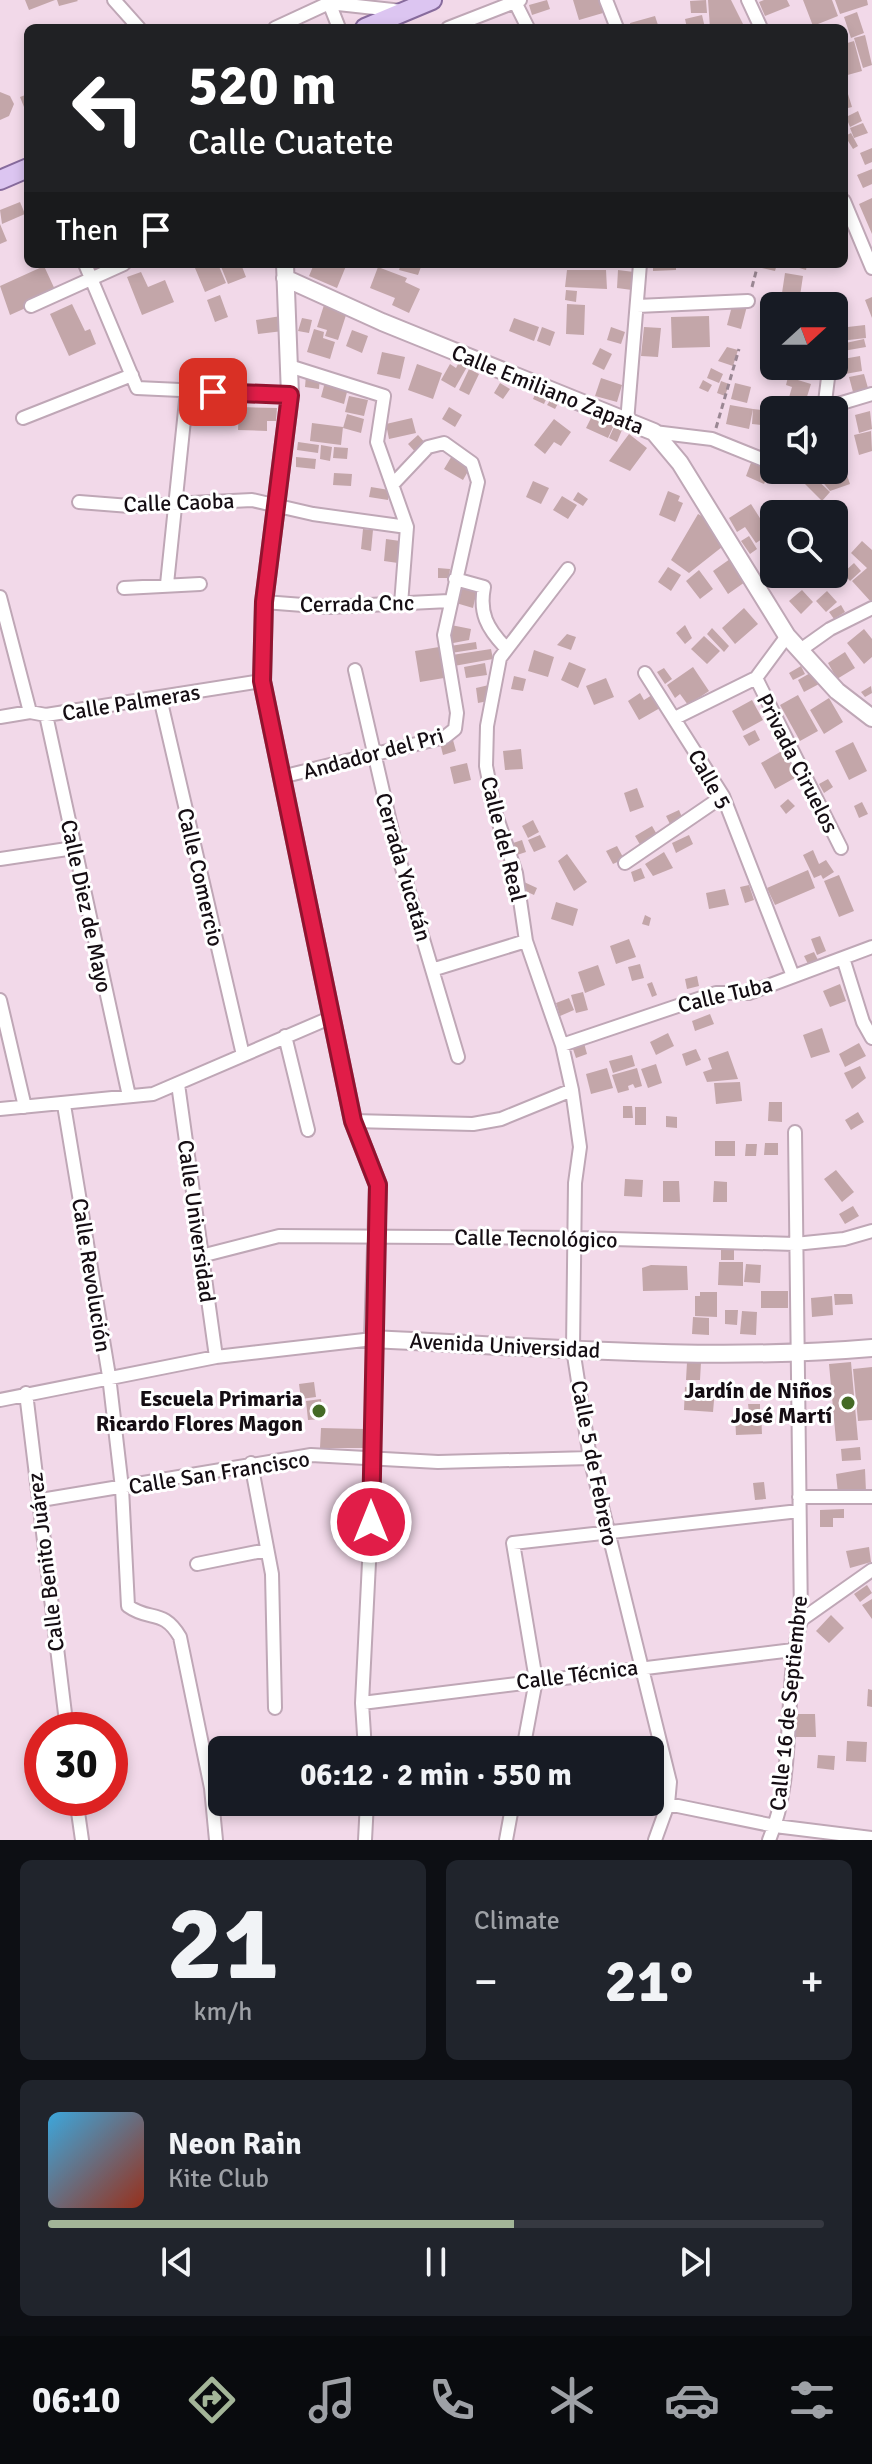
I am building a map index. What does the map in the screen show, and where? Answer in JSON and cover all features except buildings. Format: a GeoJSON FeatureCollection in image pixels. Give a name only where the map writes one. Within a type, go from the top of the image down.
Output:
{"type":"FeatureCollection","features":[{"type":"Feature","properties":{"kind":"main road"},"geometry":{"type":"LineString","coordinates":[[375,24],[432,0]]}},
{"type":"Feature","properties":{"kind":"main road"},"geometry":{"type":"LineString","coordinates":[[0,180],[24,170]]}},
{"type":"Feature","properties":{"kind":"street"},"geometry":{"type":"LineString","coordinates":[[114,0],[135,24]]}},
{"type":"Feature","properties":{"kind":"street"},"geometry":{"type":"LineString","coordinates":[[606,0],[615,24]]}},
{"type":"Feature","properties":{"kind":"street"},"geometry":{"type":"LineString","coordinates":[[748,0],[759,24]]}},
{"type":"Feature","properties":{"kind":"street"},"geometry":{"type":"LineString","coordinates":[[483,22],[518,1],[527,24]]}},
{"type":"Feature","properties":{"kind":"street"},"geometry":{"type":"LineString","coordinates":[[283,24],[329,2],[405,12]]}},
{"type":"Feature","properties":{"kind":"street"},"geometry":{"type":"LineString","coordinates":[[329,2],[337,24]]}},
{"type":"Feature","properties":{"kind":"street"},"geometry":{"type":"LineString","coordinates":[[848,211],[872,268]]}},
{"type":"Feature","properties":{"kind":"street"},"geometry":{"type":"LineString","coordinates":[[87,268],[137,388],[290,395]]}},
{"type":"Feature","properties":{"kind":"street"},"geometry":{"type":"LineString","coordinates":[[31,306],[115,268]]}},
{"type":"Feature","properties":{"kind":"street"},"geometry":{"type":"LineString","coordinates":[[627,422],[640,268]]}},
{"type":"Feature","properties":{"kind":"street"},"geometry":{"type":"LineString","coordinates":[[285,271],[290,395],[279,504],[264,602],[262,681],[353,1121],[378,1185],[362,1703],[364,1736]]}},
{"type":"Feature","properties":{"kind":"street","name":"Calle Emiliano Zapata"},"geometry":{"type":"LineString","coordinates":[[285,271],[654,432],[680,463],[787,636],[837,691],[872,718]]}},
{"type":"Feature","properties":{"kind":"street"},"geometry":{"type":"LineString","coordinates":[[637,306],[748,301]]}},
{"type":"Feature","properties":{"kind":"street"},"geometry":{"type":"LineString","coordinates":[[289,366],[384,396],[377,442],[407,527],[401,604]]}},
{"type":"Feature","properties":{"kind":"street"},"geometry":{"type":"LineString","coordinates":[[23,418],[132,375]]}},
{"type":"Feature","properties":{"kind":"street"},"geometry":{"type":"LineString","coordinates":[[167,584],[187,391]]}},
{"type":"Feature","properties":{"kind":"street"},"geometry":{"type":"LineString","coordinates":[[848,402],[872,394]]}},
{"type":"Feature","properties":{"kind":"street"},"geometry":{"type":"LineString","coordinates":[[654,432],[712,439],[760,458]]}},
{"type":"Feature","properties":{"kind":"street","name":"Andador del Pri"},"geometry":{"type":"LineString","coordinates":[[281,777],[373,757],[445,737],[455,729],[457,713],[444,635],[449,601],[478,482],[472,463],[444,443],[428,447],[394,483]]}},
{"type":"Feature","properties":{"kind":"street","name":"Calle Caoba"},"geometry":{"type":"LineString","coordinates":[[79,502],[130,506],[252,500],[313,514],[407,527]]}},
{"type":"Feature","properties":{"kind":"street","name":"Calle del Real"},"geometry":{"type":"LineString","coordinates":[[526,941],[516,873],[495,812],[486,766],[487,726],[505,647],[568,569]]}},
{"type":"Feature","properties":{"kind":"street"},"geometry":{"type":"LineString","coordinates":[[455,579],[484,587],[481,606],[485,621],[505,647]]}},
{"type":"Feature","properties":{"kind":"street"},"geometry":{"type":"LineString","coordinates":[[124,588],[200,584]]}},
{"type":"Feature","properties":{"kind":"street"},"geometry":{"type":"LineString","coordinates":[[0,597],[30,712]]}},
{"type":"Feature","properties":{"kind":"street","name":"Cerrada Cnc"},"geometry":{"type":"LineString","coordinates":[[264,602],[329,607],[449,601]]}},
{"type":"Feature","properties":{"kind":"street"},"geometry":{"type":"LineString","coordinates":[[799,651],[830,629],[872,608]]}},
{"type":"Feature","properties":{"kind":"street"},"geometry":{"type":"LineString","coordinates":[[675,718],[756,678],[787,636]]}},
{"type":"Feature","properties":{"kind":"street","name":"Cerrada Yucatán"},"geometry":{"type":"LineString","coordinates":[[355,670],[396,848],[435,969],[458,1057]]}},
{"type":"Feature","properties":{"kind":"street","name":"Calle 5"},"geometry":{"type":"LineString","coordinates":[[645,673],[723,796],[793,976]]}},
{"type":"Feature","properties":{"kind":"street","name":"Privada Ciruelos"},"geometry":{"type":"LineString","coordinates":[[756,678],[841,848]]}},
{"type":"Feature","properties":{"kind":"street","name":"Calle Palmeras"},"geometry":{"type":"LineString","coordinates":[[0,717],[30,712],[46,715],[262,681]]}},
{"type":"Feature","properties":{"kind":"street","name":"Calle Comercio"},"geometry":{"type":"LineString","coordinates":[[160,698],[243,1055]]}},
{"type":"Feature","properties":{"kind":"street","name":"Calle Diez de Mayo"},"geometry":{"type":"LineString","coordinates":[[46,715],[129,1096]]}},
{"type":"Feature","properties":{"kind":"street"},"geometry":{"type":"LineString","coordinates":[[625,863],[723,796]]}},
{"type":"Feature","properties":{"kind":"street"},"geometry":{"type":"LineString","coordinates":[[0,859],[74,848]]}},
{"type":"Feature","properties":{"kind":"street"},"geometry":{"type":"LineString","coordinates":[[435,969],[526,941]]}},
{"type":"Feature","properties":{"kind":"street","name":"Calle 5 de Febrero"},"geometry":{"type":"LineString","coordinates":[[526,941],[562,1045],[572,1090],[580,1147],[575,1183],[577,1238],[573,1349],[590,1458],[670,1782],[668,1804],[655,1840]]}},
{"type":"Feature","properties":{"kind":"street","name":"Calle Tuba"},"geometry":{"type":"LineString","coordinates":[[562,1045],[716,993],[749,993],[872,947]]}},
{"type":"Feature","properties":{"kind":"street"},"geometry":{"type":"LineString","coordinates":[[843,958],[863,1022],[872,1038]]}},
{"type":"Feature","properties":{"kind":"street"},"geometry":{"type":"LineString","coordinates":[[0,1000],[25,1107]]}},
{"type":"Feature","properties":{"kind":"street"},"geometry":{"type":"LineString","coordinates":[[0,1109],[153,1094],[332,1017]]}},
{"type":"Feature","properties":{"kind":"street"},"geometry":{"type":"LineString","coordinates":[[285,1036],[308,1130]]}},
{"type":"Feature","properties":{"kind":"street","name":"Calle Universidad"},"geometry":{"type":"LineString","coordinates":[[178,1084],[216,1357]]}},
{"type":"Feature","properties":{"kind":"street"},"geometry":{"type":"LineString","coordinates":[[353,1121],[473,1124],[501,1119],[572,1090]]}},
{"type":"Feature","properties":{"kind":"street","name":"Calle Revolución"},"geometry":{"type":"LineString","coordinates":[[64,1105],[109,1376],[122,1488],[128,1606],[138,1613],[163,1616],[180,1637],[211,1788],[216,1840]]}},
{"type":"Feature","properties":{"kind":"street","name":"Calle 16 de Septiembre"},"geometry":{"type":"LineString","coordinates":[[769,1840],[775,1826],[793,1650],[801,1620],[795,1132]]}},
{"type":"Feature","properties":{"kind":"street","name":"Calle Tecnológico"},"geometry":{"type":"LineString","coordinates":[[201,1256],[279,1236],[577,1238],[795,1244],[844,1239],[872,1231]]}},
{"type":"Feature","properties":{"kind":"street","name":"Avenida Universidad"},"geometry":{"type":"LineString","coordinates":[[0,1400],[216,1357],[373,1339],[573,1349],[796,1354],[872,1348]]}},
{"type":"Feature","properties":{"kind":"street","name":"Calle Benito Juárez"},"geometry":{"type":"LineString","coordinates":[[26,1393],[65,1712]]}},
{"type":"Feature","properties":{"kind":"street","name":"Calle San Francisco"},"geometry":{"type":"LineString","coordinates":[[41,1500],[311,1455],[438,1462],[590,1458]]}},
{"type":"Feature","properties":{"kind":"street"},"geometry":{"type":"LineString","coordinates":[[251,1463],[272,1574],[275,1708]]}},
{"type":"Feature","properties":{"kind":"street"},"geometry":{"type":"LineString","coordinates":[[799,1497],[872,1497]]}},
{"type":"Feature","properties":{"kind":"street"},"geometry":{"type":"LineString","coordinates":[[526,1736],[536,1680],[513,1543],[607,1530],[799,1511]]}},
{"type":"Feature","properties":{"kind":"street"},"geometry":{"type":"LineString","coordinates":[[197,1564],[267,1550]]}},
{"type":"Feature","properties":{"kind":"street"},"geometry":{"type":"LineString","coordinates":[[801,1620],[872,1570]]}},
{"type":"Feature","properties":{"kind":"street","name":"Calle Técnica"},"geometry":{"type":"LineString","coordinates":[[362,1703],[640,1666],[793,1650]]}},
{"type":"Feature","properties":{"kind":"street"},"geometry":{"type":"LineString","coordinates":[[668,1804],[775,1826],[872,1838]]}},
{"type":"Feature","properties":{"kind":"street"},"geometry":{"type":"LineString","coordinates":[[79,1816],[82,1840]]}},
{"type":"Feature","properties":{"kind":"street"},"geometry":{"type":"LineString","coordinates":[[365,1840],[366,1816]]}},
{"type":"Feature","properties":{"kind":"street"},"geometry":{"type":"LineString","coordinates":[[506,1840],[510,1816]]}},
{"type":"Feature","properties":{"kind":"path"},"geometry":{"type":"LineString","coordinates":[[748,301],[757,268]]}},
{"type":"Feature","properties":{"kind":"path"},"geometry":{"type":"LineString","coordinates":[[712,439],[739,349]]}},
{"type":"Feature","properties":{"kind":"place","name":"Jardín de Niños José Martí"},"geometry":{"type":"Point","coordinates":[848,1403]}},
{"type":"Feature","properties":{"kind":"place","name":"Escuela Primaria Ricardo Flores Magon"},"geometry":{"type":"Point","coordinates":[319,1411]}},
{"type":"Feature","properties":{"kind":"route"},"geometry":{"type":"LineString","coordinates":[[213,392],[290,395],[279,504],[264,602],[262,681],[353,1121],[378,1185],[371,1522]]}}]}
